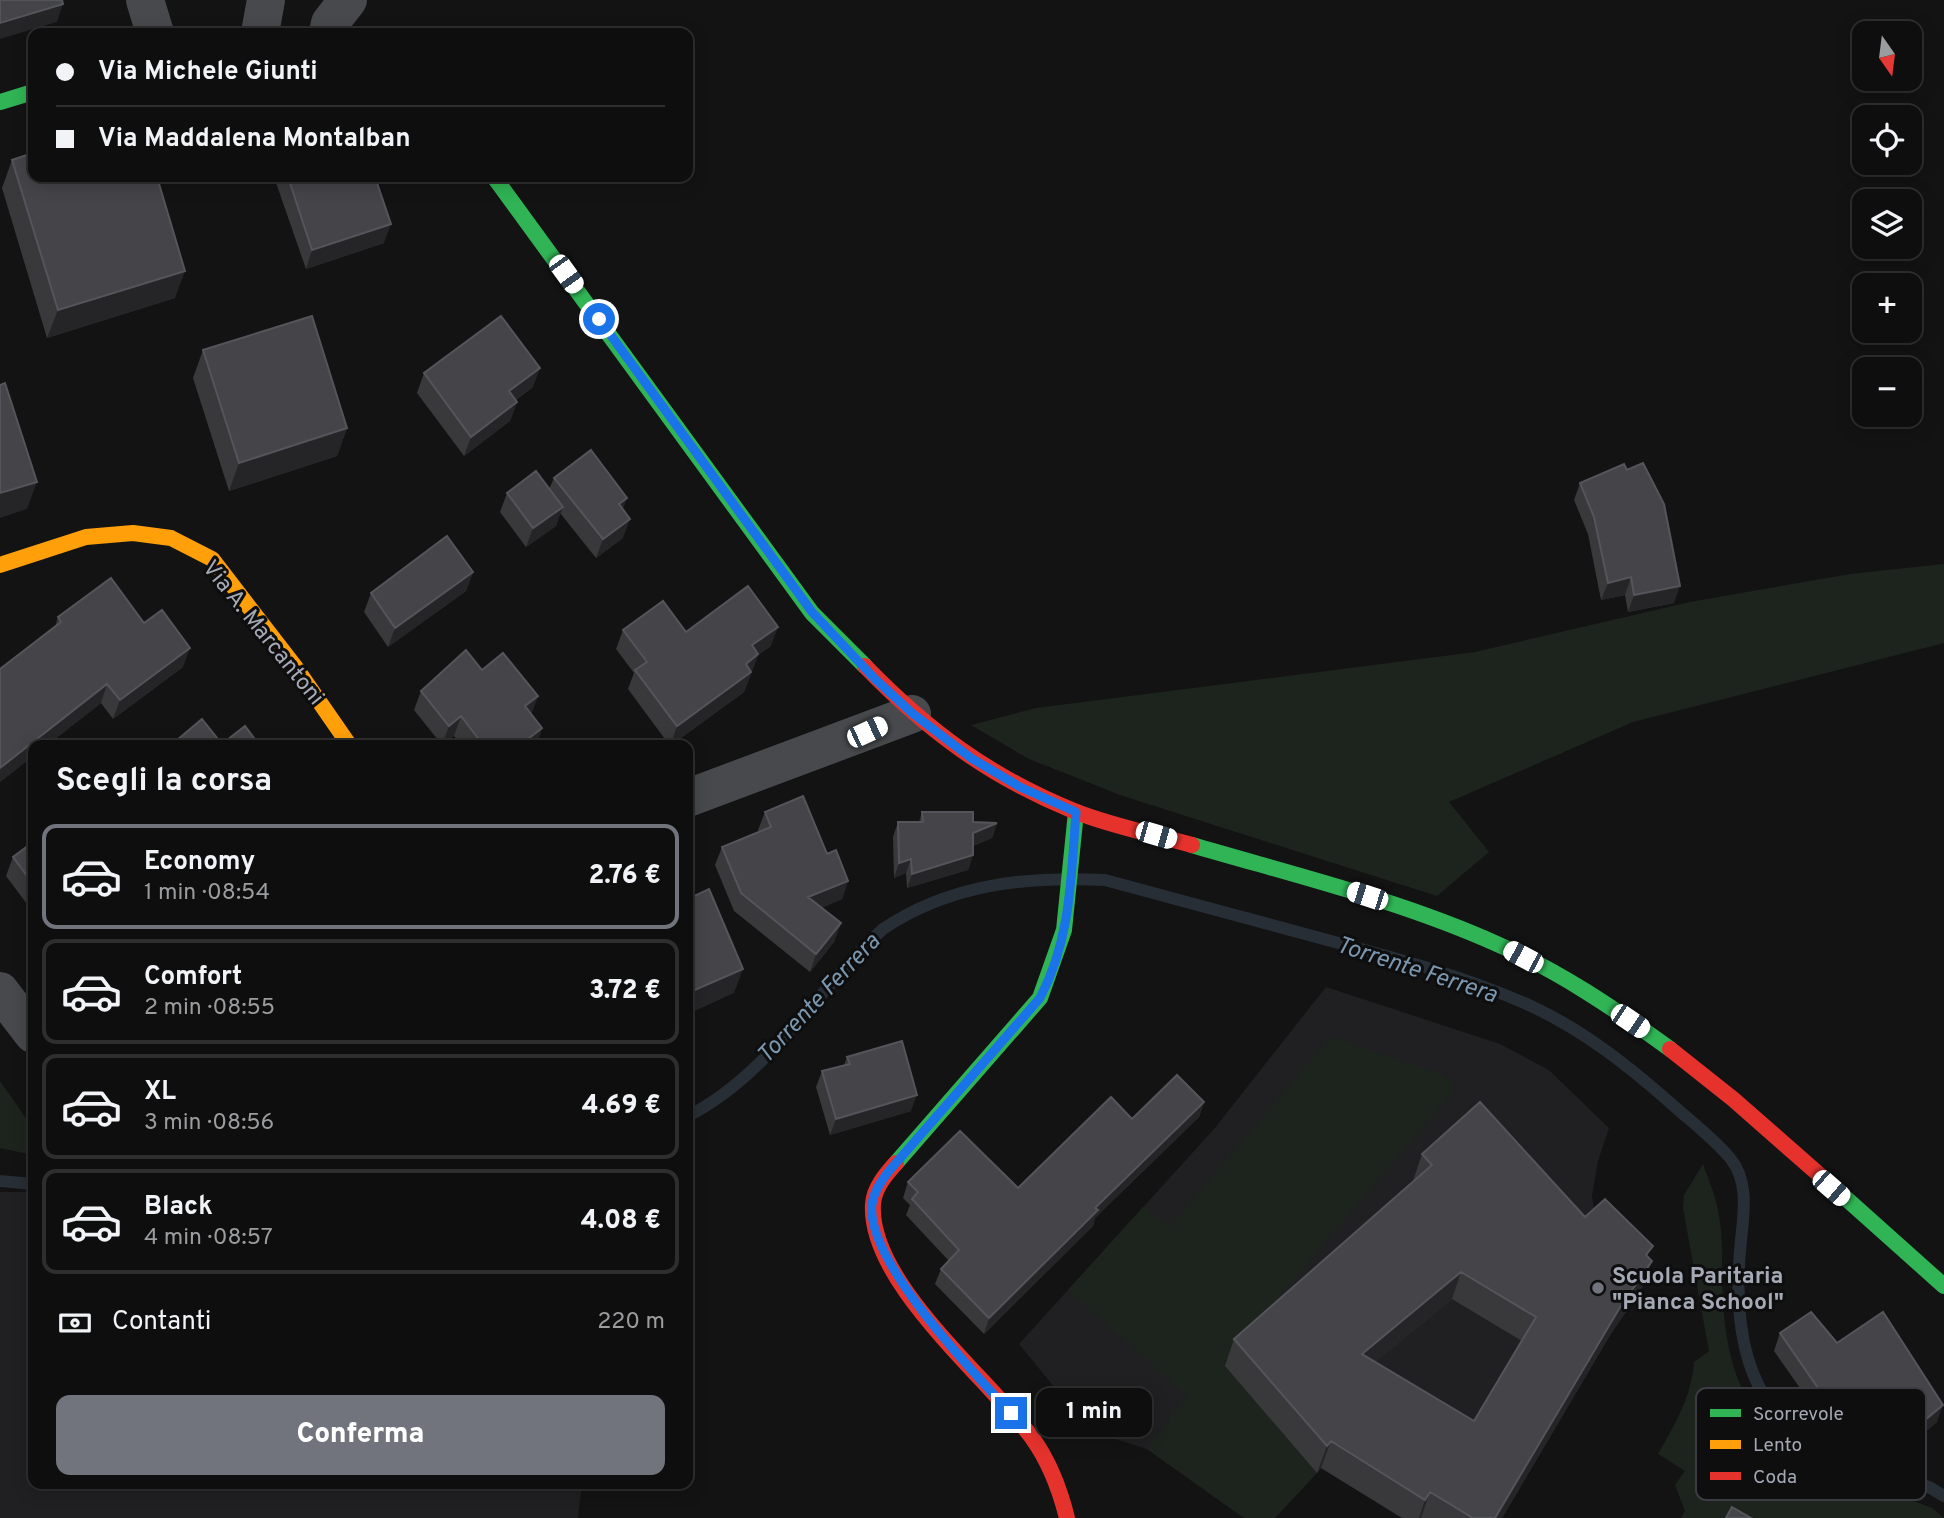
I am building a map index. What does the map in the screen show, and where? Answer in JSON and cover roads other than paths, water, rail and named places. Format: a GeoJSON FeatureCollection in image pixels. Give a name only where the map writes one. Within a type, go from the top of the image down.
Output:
{"type":"FeatureCollection","features":[{"type":"Feature","properties":{"kind":"street"},"geometry":{"type":"LineString","coordinates":[[145,0],[153,28]]}},
{"type":"Feature","properties":{"kind":"street"},"geometry":{"type":"LineString","coordinates":[[261,28],[266,0]]}},
{"type":"Feature","properties":{"kind":"street"},"geometry":{"type":"LineString","coordinates":[[310,0],[318,28]]}},
{"type":"Feature","properties":{"kind":"street"},"geometry":{"type":"LineString","coordinates":[[329,28],[348,0]]}},
{"type":"Feature","properties":{"kind":"street"},"geometry":{"type":"LineString","coordinates":[[0,102],[28,94]]}},
{"type":"Feature","properties":{"kind":"street"},"geometry":{"type":"LineString","coordinates":[[498,182],[812,612],[912,713],[971,758],[1020,787],[1076,812],[1439,919],[1502,946],[1586,991],[1651,1035],[1724,1093],[1944,1286]]}},
{"type":"Feature","properties":{"kind":"street","name":"Via A. Marcantoni"},"geometry":{"type":"LineString","coordinates":[[0,565],[86,537],[133,533],[171,538],[212,559],[296,668],[346,740]]}},
{"type":"Feature","properties":{"kind":"street"},"geometry":{"type":"LineString","coordinates":[[693,796],[912,713]]}},
{"type":"Feature","properties":{"kind":"street"},"geometry":{"type":"LineString","coordinates":[[1067,1518],[1055,1480],[1029,1432],[975,1374],[902,1283],[879,1241],[872,1206],[878,1186],[889,1171],[1040,998],[1055,970],[1065,936],[1076,812]]}},
{"type":"Feature","properties":{"kind":"street"},"geometry":{"type":"LineString","coordinates":[[0,990],[28,1027]]}},
{"type":"Feature","properties":{"kind":"waterway","name":"Torrente Ferrera"},"geometry":{"type":"LineString","coordinates":[[693,1113],[717,1099],[768,1055],[859,952],[883,929],[909,914],[935,902],[990,886],[1046,880],[1105,880],[1433,969],[1482,986],[1551,1016],[1607,1051],[1642,1078],[1724,1151],[1740,1177],[1744,1197],[1739,1269],[1741,1328],[1747,1356],[1760,1388]]}},
{"type":"Feature","properties":{"kind":"waterway","name":"Torrente Ferrera"},"geometry":{"type":"LineString","coordinates":[[0,1181],[28,1184]]}},
{"type":"Feature","properties":{"kind":"waterway","name":"Torrente Ferrera"},"geometry":{"type":"LineString","coordinates":[[1926,1486],[1944,1496]]}},
{"type":"Feature","properties":{"kind":"place","name":"Scuola Paritaria \"Pianca School\""},"geometry":{"type":"Point","coordinates":[1598,1288]}}]}
